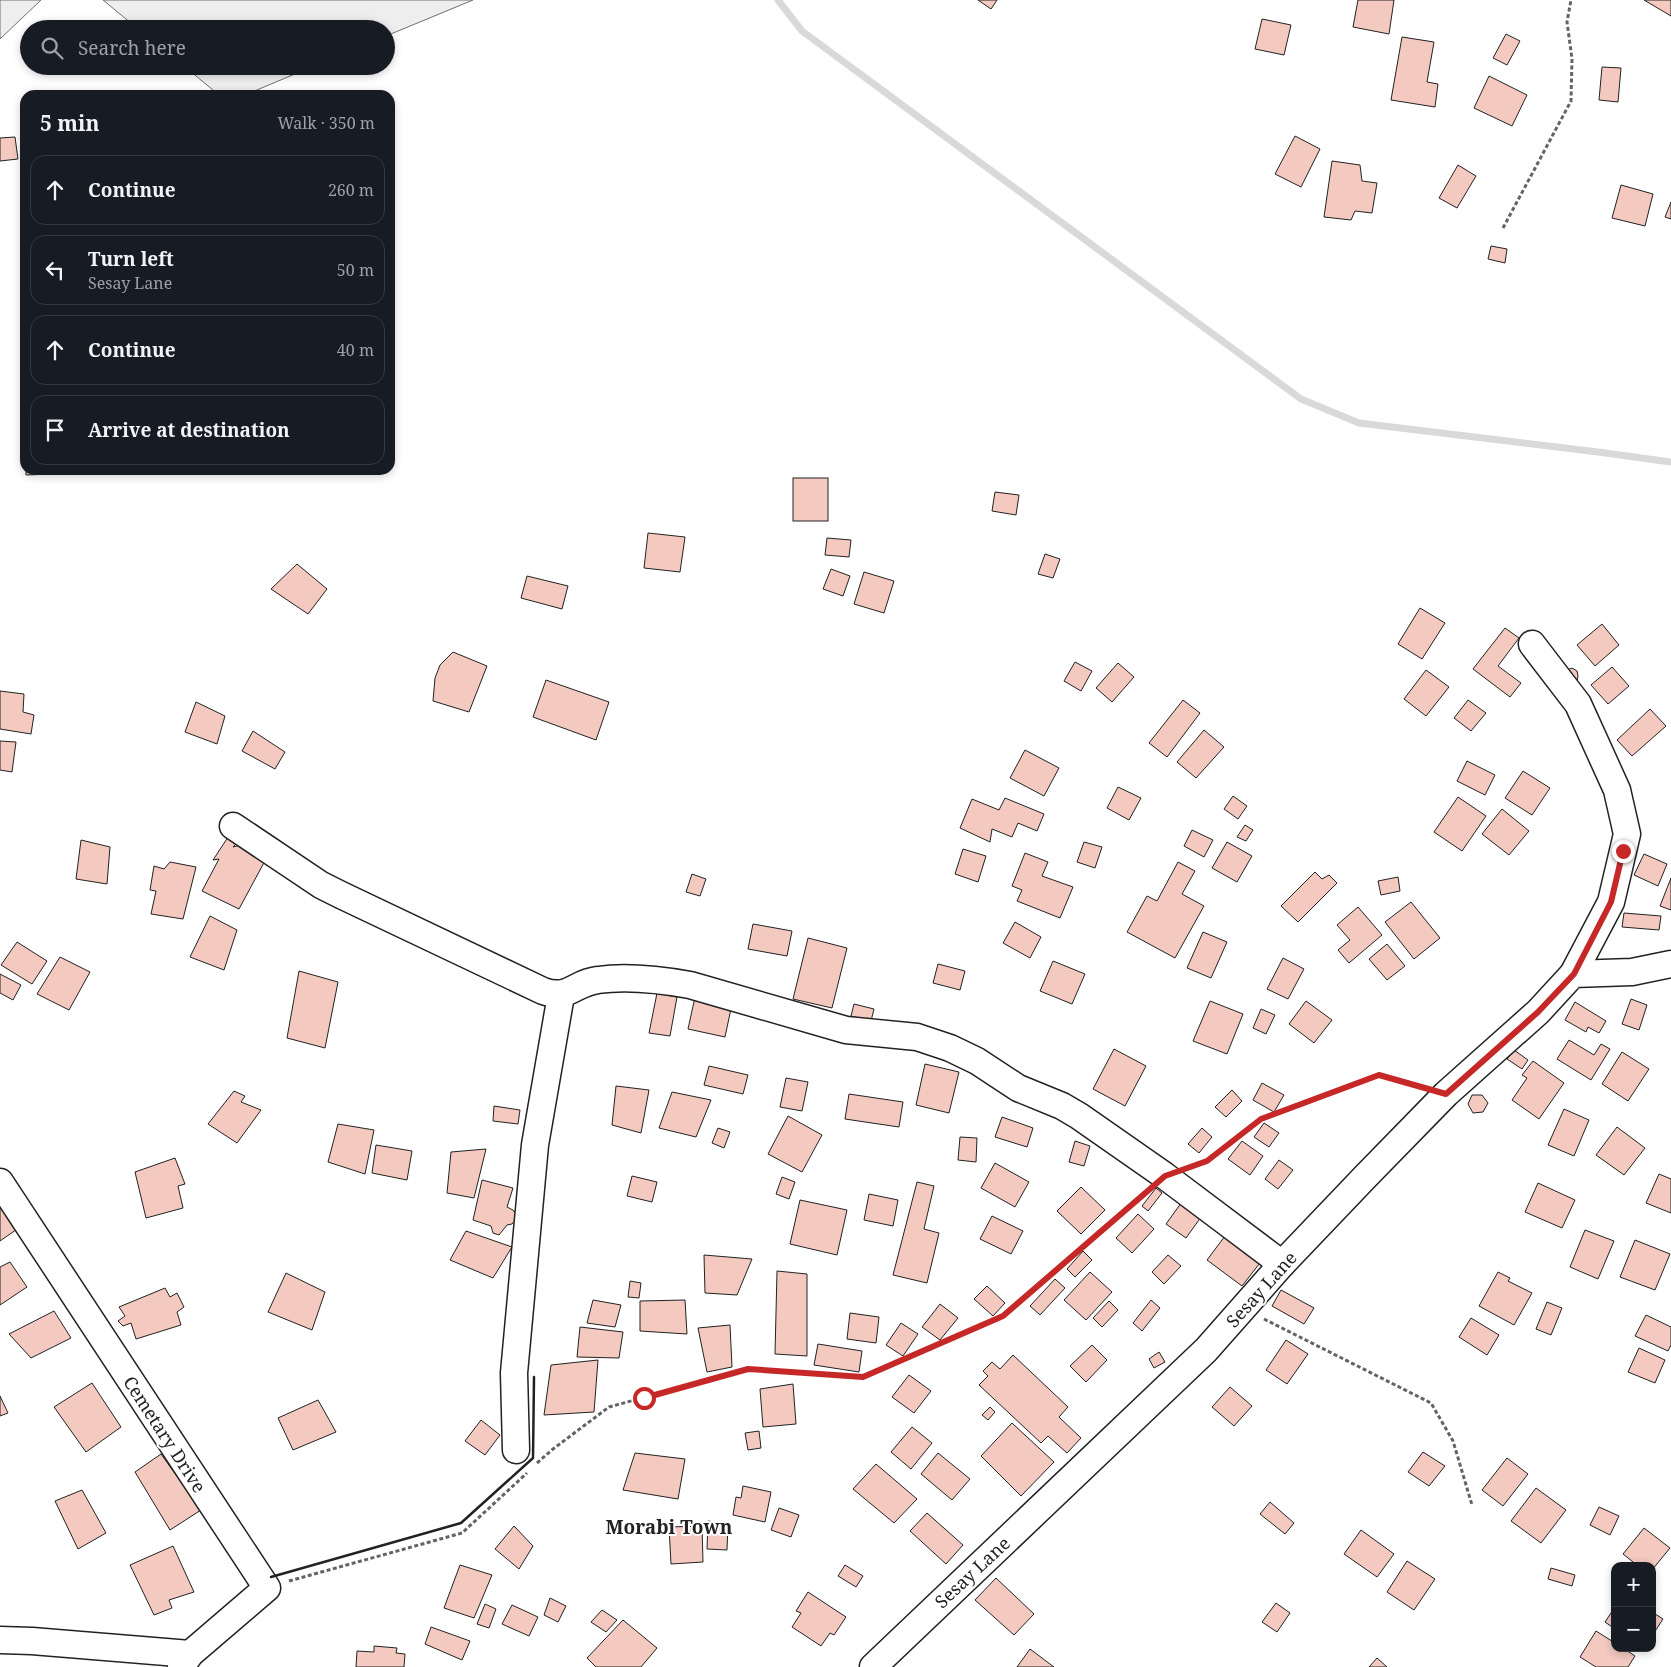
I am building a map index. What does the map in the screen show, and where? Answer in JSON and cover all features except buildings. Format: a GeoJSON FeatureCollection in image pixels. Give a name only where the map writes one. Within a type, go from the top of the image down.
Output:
{"type":"FeatureCollection","features":[{"type":"Feature","properties":{"kind":"street","name":"Sesay Lane"},"geometry":{"type":"LineString","coordinates":[[873,1667],[1206,1350],[1282,1264],[1446,1094],[1538,1012],[1574,974],[1611,902],[1627,834],[1617,790],[1578,704],[1532,644]]}},
{"type":"Feature","properties":{"kind":"street"},"geometry":{"type":"LineString","coordinates":[[233,826],[321,885],[543,991],[561,995],[596,980],[666,981],[690,985],[846,1030],[917,1037],[950,1048],[977,1061],[1018,1088],[1062,1106],[1165,1176],[1282,1264]]}},
{"type":"Feature","properties":{"kind":"street"},"geometry":{"type":"LineString","coordinates":[[1574,974],[1632,972],[1671,964]]}},
{"type":"Feature","properties":{"kind":"street"},"geometry":{"type":"LineString","coordinates":[[516,1450],[514,1373],[534,1145],[561,995]]}},
{"type":"Feature","properties":{"kind":"street","name":"Cemetary Drive"},"geometry":{"type":"LineString","coordinates":[[0,1182],[267,1588]]}},
{"type":"Feature","properties":{"kind":"street"},"geometry":{"type":"LineString","coordinates":[[0,1640],[32,1641],[186,1661],[267,1588]]}},
{"type":"Feature","properties":{"kind":"path"},"geometry":{"type":"LineString","coordinates":[[1503,228],[1571,101],[1572,59],[1566,22],[1571,0]]}},
{"type":"Feature","properties":{"kind":"path"},"geometry":{"type":"LineString","coordinates":[[267,1588],[462,1533],[553,1449],[609,1407],[748,1369],[863,1377],[1003,1316],[1165,1176],[1207,1161],[1261,1119],[1379,1075],[1446,1094]]}},
{"type":"Feature","properties":{"kind":"path"},"geometry":{"type":"LineString","coordinates":[[1244,1309],[1430,1402],[1453,1441],[1472,1505]]}},
{"type":"Feature","properties":{"kind":"shaded area"},"geometry":{"type":"Polygon","coordinates":[[[0,0],[41,0],[0,39],[0,0]]]}},
{"type":"Feature","properties":{"kind":"shaded area"},"geometry":{"type":"Polygon","coordinates":[[[103,0],[473,0],[395,32],[395,20],[127,20],[103,0]]]}},
{"type":"Feature","properties":{"kind":"shaded area"},"geometry":{"type":"Polygon","coordinates":[[[195,75],[293,75],[257,90],[213,90],[195,75]]]}},
{"type":"Feature","properties":{"kind":"waterway"},"geometry":{"type":"LineString","coordinates":[[778,0],[802,31],[1301,399],[1359,423],[1671,462]]}},
{"type":"Feature","properties":{"kind":"wall"},"geometry":{"type":"LineString","coordinates":[[271,1577],[461,1523],[533,1458],[534,1377]]}},
{"type":"Feature","properties":{"kind":"district","name":"Morabi Town"},"geometry":{"type":"Point","coordinates":[669,1527]}},
{"type":"Feature","properties":{"kind":"route"},"geometry":{"type":"LineString","coordinates":[[644,1398],[748,1369],[863,1377],[1003,1316],[1165,1176],[1207,1161],[1261,1119],[1379,1075],[1446,1094],[1538,1012],[1574,974],[1611,902],[1623,851]]}}]}
